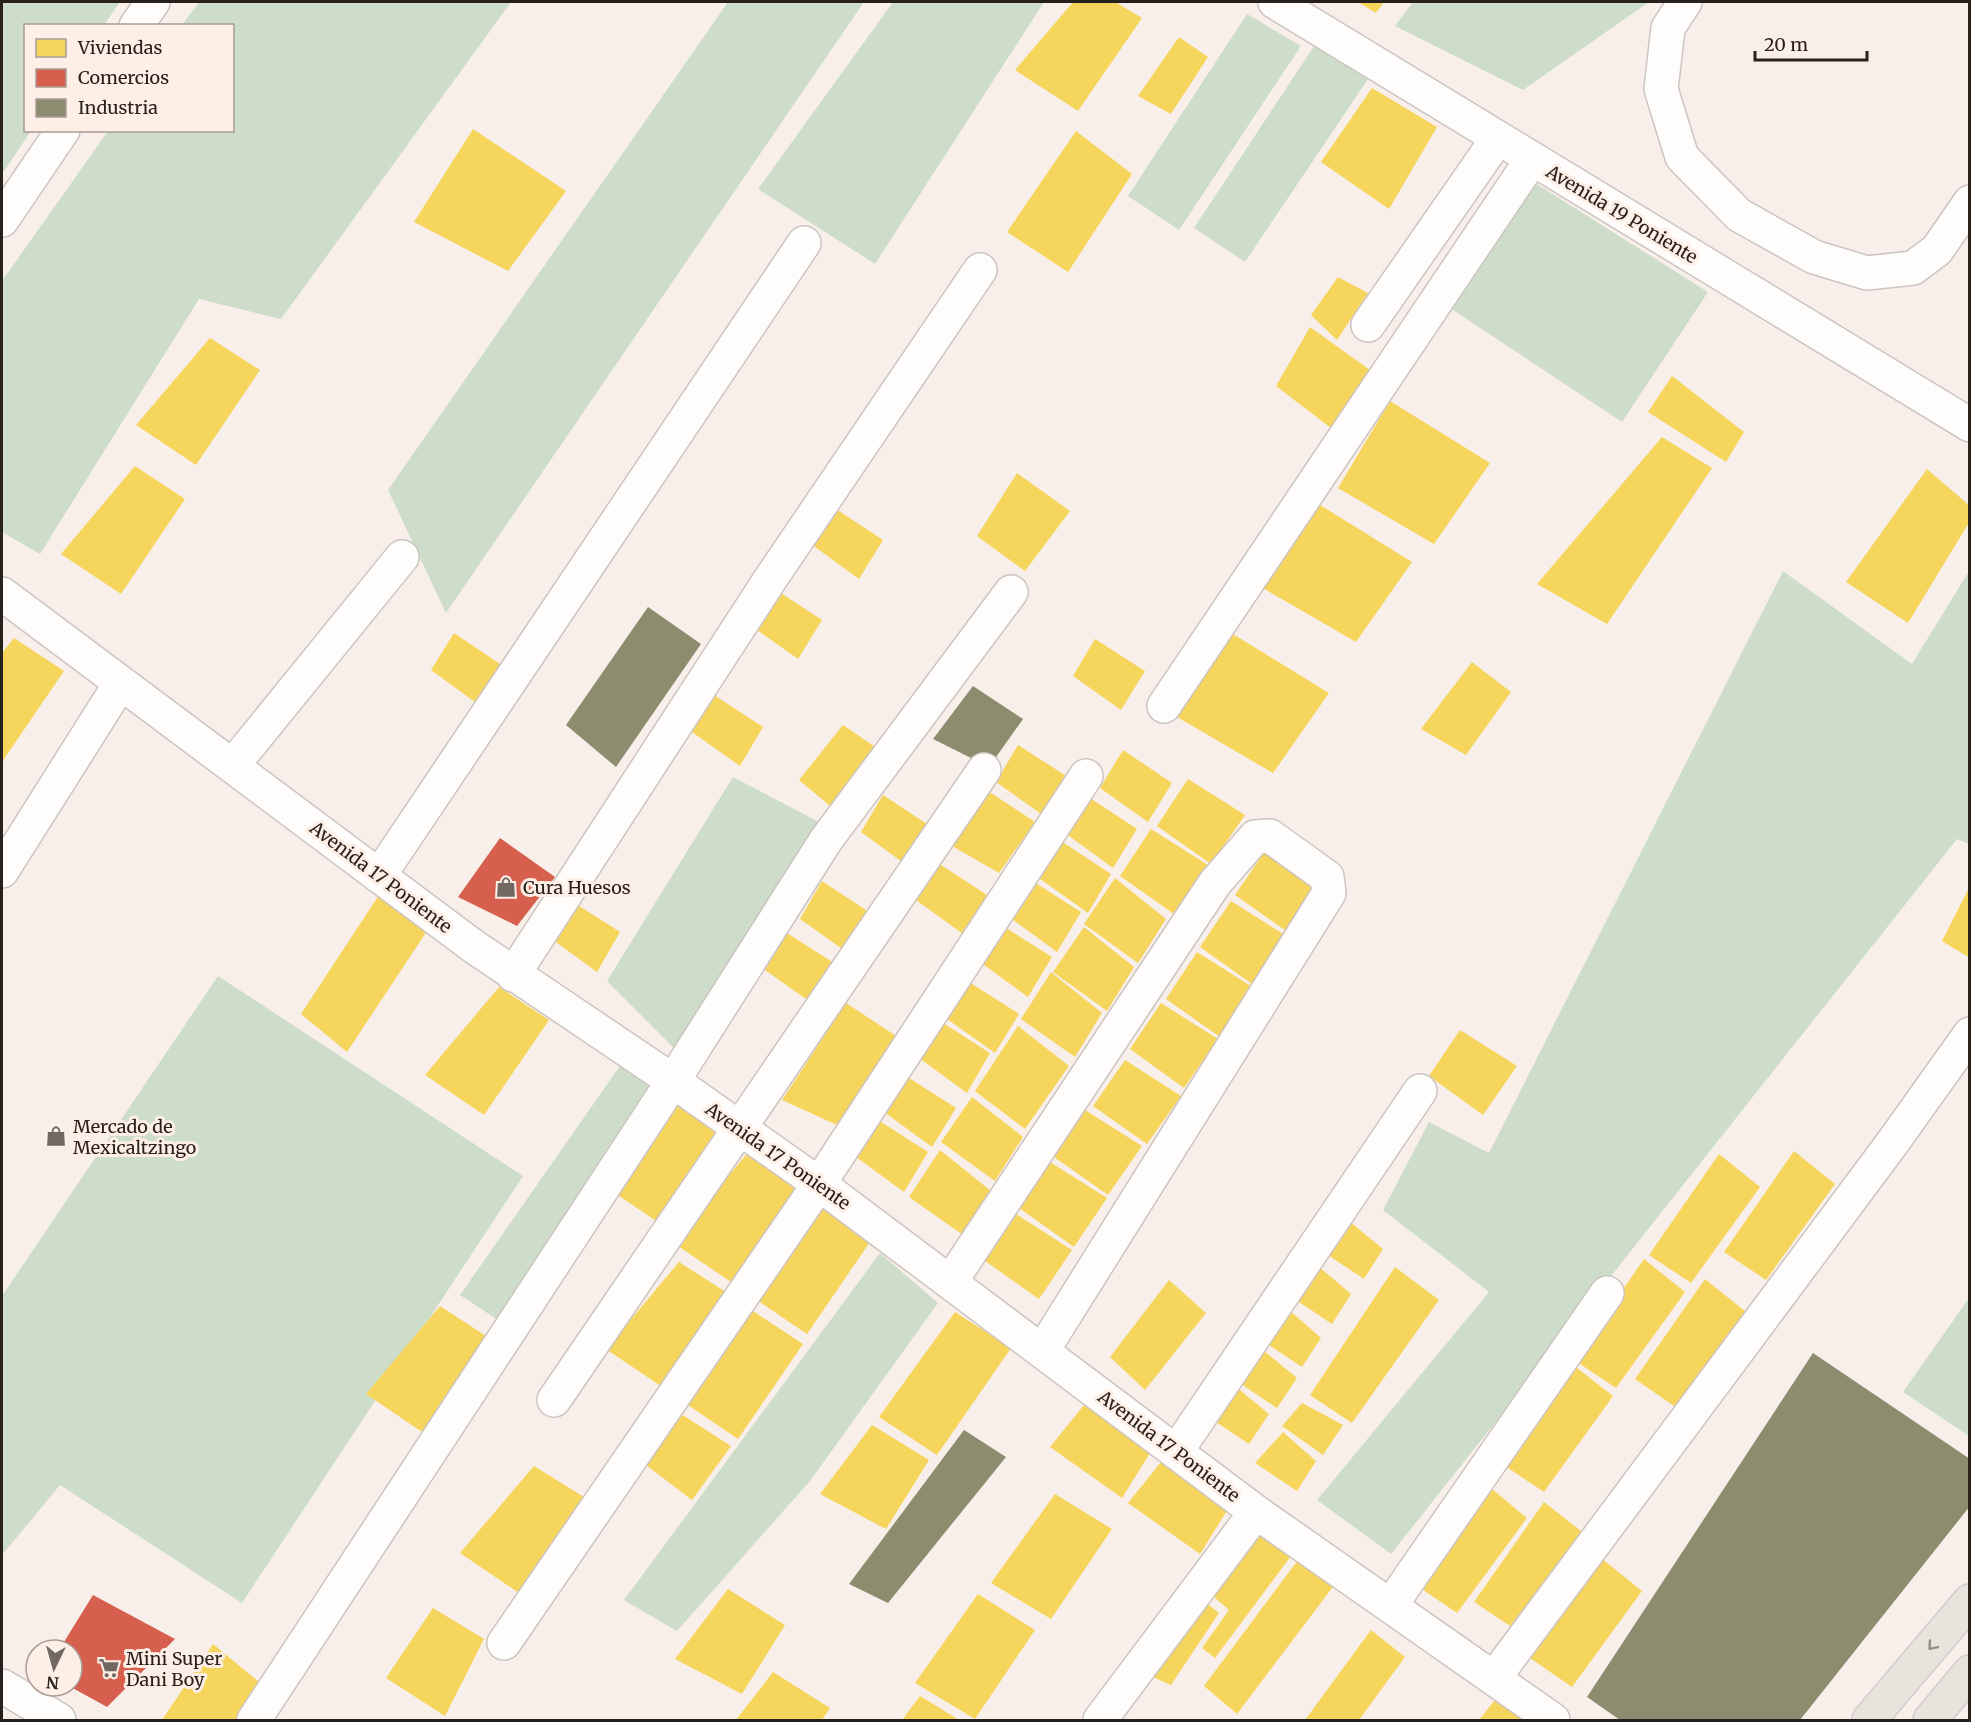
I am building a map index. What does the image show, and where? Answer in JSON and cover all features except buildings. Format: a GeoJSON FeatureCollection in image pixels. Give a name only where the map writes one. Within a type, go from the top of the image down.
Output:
{"type":"FeatureCollection","features":[{"type":"Feature","properties":{"kind":"main road"},"geometry":{"type":"LineString","coordinates":[[1869,1720],[1970,1601]]}},
{"type":"Feature","properties":{"kind":"main road"},"geometry":{"type":"LineString","coordinates":[[1930,1720],[1970,1672]]}},
{"type":"Feature","properties":{"kind":"street"},"geometry":{"type":"LineString","coordinates":[[137,24],[153,2]]}},
{"type":"Feature","properties":{"kind":"street","name":"Avenida 19 Poniente"},"geometry":{"type":"LineString","coordinates":[[1275,2],[1970,425]]}},
{"type":"Feature","properties":{"kind":"street"},"geometry":{"type":"LineString","coordinates":[[1685,2],[1668,28],[1661,89],[1682,157],[1739,216],[1814,257],[1867,273],[1913,268],[1937,250],[1970,202]]}},
{"type":"Feature","properties":{"kind":"street"},"geometry":{"type":"LineString","coordinates":[[2,220],[62,132]]}},
{"type":"Feature","properties":{"kind":"street"},"geometry":{"type":"LineString","coordinates":[[1368,325],[1498,138]]}},
{"type":"Feature","properties":{"kind":"street"},"geometry":{"type":"LineString","coordinates":[[1164,706],[1532,159]]}},
{"type":"Feature","properties":{"kind":"street"},"geometry":{"type":"LineString","coordinates":[[379,876],[804,243]]}},
{"type":"Feature","properties":{"kind":"street"},"geometry":{"type":"LineString","coordinates":[[513,975],[771,578],[980,270]]}},
{"type":"Feature","properties":{"kind":"street"},"geometry":{"type":"LineString","coordinates":[[233,765],[402,557]]}},
{"type":"Feature","properties":{"kind":"street"},"geometry":{"type":"LineString","coordinates":[[254,1720],[673,1081],[826,840],[1011,592]]}},
{"type":"Feature","properties":{"kind":"street","name":"Avenida 17 Poniente"},"geometry":{"type":"LineString","coordinates":[[2,594],[513,975],[673,1081],[819,1184],[1256,1512],[1553,1720]]}},
{"type":"Feature","properties":{"kind":"street"},"geometry":{"type":"LineString","coordinates":[[2,871],[120,684]]}},
{"type":"Feature","properties":{"kind":"street"},"geometry":{"type":"LineString","coordinates":[[554,1400],[984,770]]}},
{"type":"Feature","properties":{"kind":"street"},"geometry":{"type":"LineString","coordinates":[[504,1642],[819,1184],[1086,776]]}},
{"type":"Feature","properties":{"kind":"street"},"geometry":{"type":"LineString","coordinates":[[951,1281],[1215,883],[1255,837],[1270,836],[1327,877],[1329,893],[1043,1350]]}},
{"type":"Feature","properties":{"kind":"street"},"geometry":{"type":"LineString","coordinates":[[1494,1678],[1886,1152],[1970,1034]]}},
{"type":"Feature","properties":{"kind":"street"},"geometry":{"type":"LineString","coordinates":[[1176,1452],[1420,1091]]}},
{"type":"Feature","properties":{"kind":"street"},"geometry":{"type":"LineString","coordinates":[[1391,1605],[1607,1293]]}},
{"type":"Feature","properties":{"kind":"street"},"geometry":{"type":"LineString","coordinates":[[1100,1720],[1256,1512]]}},
{"type":"Feature","properties":{"kind":"street"},"geometry":{"type":"LineString","coordinates":[[2,1686],[59,1720]]}},
{"type":"Feature","properties":{"kind":"green space"},"geometry":{"type":"Polygon","coordinates":[[[2,2],[120,2],[105,24],[24,24],[24,132],[30,132],[2,174],[2,2]]]}},
{"type":"Feature","properties":{"kind":"green space"},"geometry":{"type":"Polygon","coordinates":[[[199,2],[511,2],[281,319],[199,299],[40,554],[2,532],[2,281],[107,132],[234,132],[234,24],[183,24],[199,2]]]}},
{"type":"Feature","properties":{"kind":"green space"},"geometry":{"type":"Polygon","coordinates":[[[728,2],[864,2],[446,613],[388,490],[728,2]]]}},
{"type":"Feature","properties":{"kind":"green space"},"geometry":{"type":"Polygon","coordinates":[[[893,2],[1044,2],[875,264],[758,189],[893,2]]]}},
{"type":"Feature","properties":{"kind":"green space"},"geometry":{"type":"Polygon","coordinates":[[[1413,2],[1649,2],[1523,90],[1395,26],[1413,2]]]}},
{"type":"Feature","properties":{"kind":"green space"},"geometry":{"type":"Polygon","coordinates":[[[1247,14],[1301,46],[1179,230],[1128,196],[1247,14]]]}},
{"type":"Feature","properties":{"kind":"green space"},"geometry":{"type":"Polygon","coordinates":[[[1314,46],[1368,79],[1245,262],[1194,228],[1314,46]]]}},
{"type":"Feature","properties":{"kind":"green space"},"geometry":{"type":"Polygon","coordinates":[[[1535,183],[1708,292],[1622,422],[1450,308],[1535,183]]]}},
{"type":"Feature","properties":{"kind":"green space"},"geometry":{"type":"Polygon","coordinates":[[[1783,571],[1912,664],[1969,571],[1969,844],[1957,839],[1391,1554],[1317,1500],[1489,1292],[1383,1210],[1429,1122],[1489,1153],[1783,571]]]}},
{"type":"Feature","properties":{"kind":"green space"},"geometry":{"type":"Polygon","coordinates":[[[733,777],[823,824],[678,1052],[607,981],[733,777]]]}},
{"type":"Feature","properties":{"kind":"green space"},"geometry":{"type":"Polygon","coordinates":[[[218,976],[523,1176],[242,1603],[60,1485],[2,1555],[2,1296],[218,976]]]}},
{"type":"Feature","properties":{"kind":"green space"},"geometry":{"type":"Polygon","coordinates":[[[622,1063],[656,1085],[501,1322],[460,1295],[622,1063]]]}},
{"type":"Feature","properties":{"kind":"green space"},"geometry":{"type":"Polygon","coordinates":[[[880,1253],[938,1303],[810,1481],[677,1631],[624,1600],[880,1253]]]}},
{"type":"Feature","properties":{"kind":"green space"},"geometry":{"type":"Polygon","coordinates":[[[1969,1298],[1969,1436],[1903,1392],[1969,1298]]]}},
{"type":"Feature","properties":{"kind":"place","name":"Cura Huesos"},"geometry":{"type":"Point","coordinates":[506,887]}},
{"type":"Feature","properties":{"kind":"place","name":"Mercado de Mexicaltzingo"},"geometry":{"type":"Point","coordinates":[56,1136]}},
{"type":"Feature","properties":{"kind":"place","name":"Mini Super Dani Boy"},"geometry":{"type":"Point","coordinates":[109,1668]}}]}
